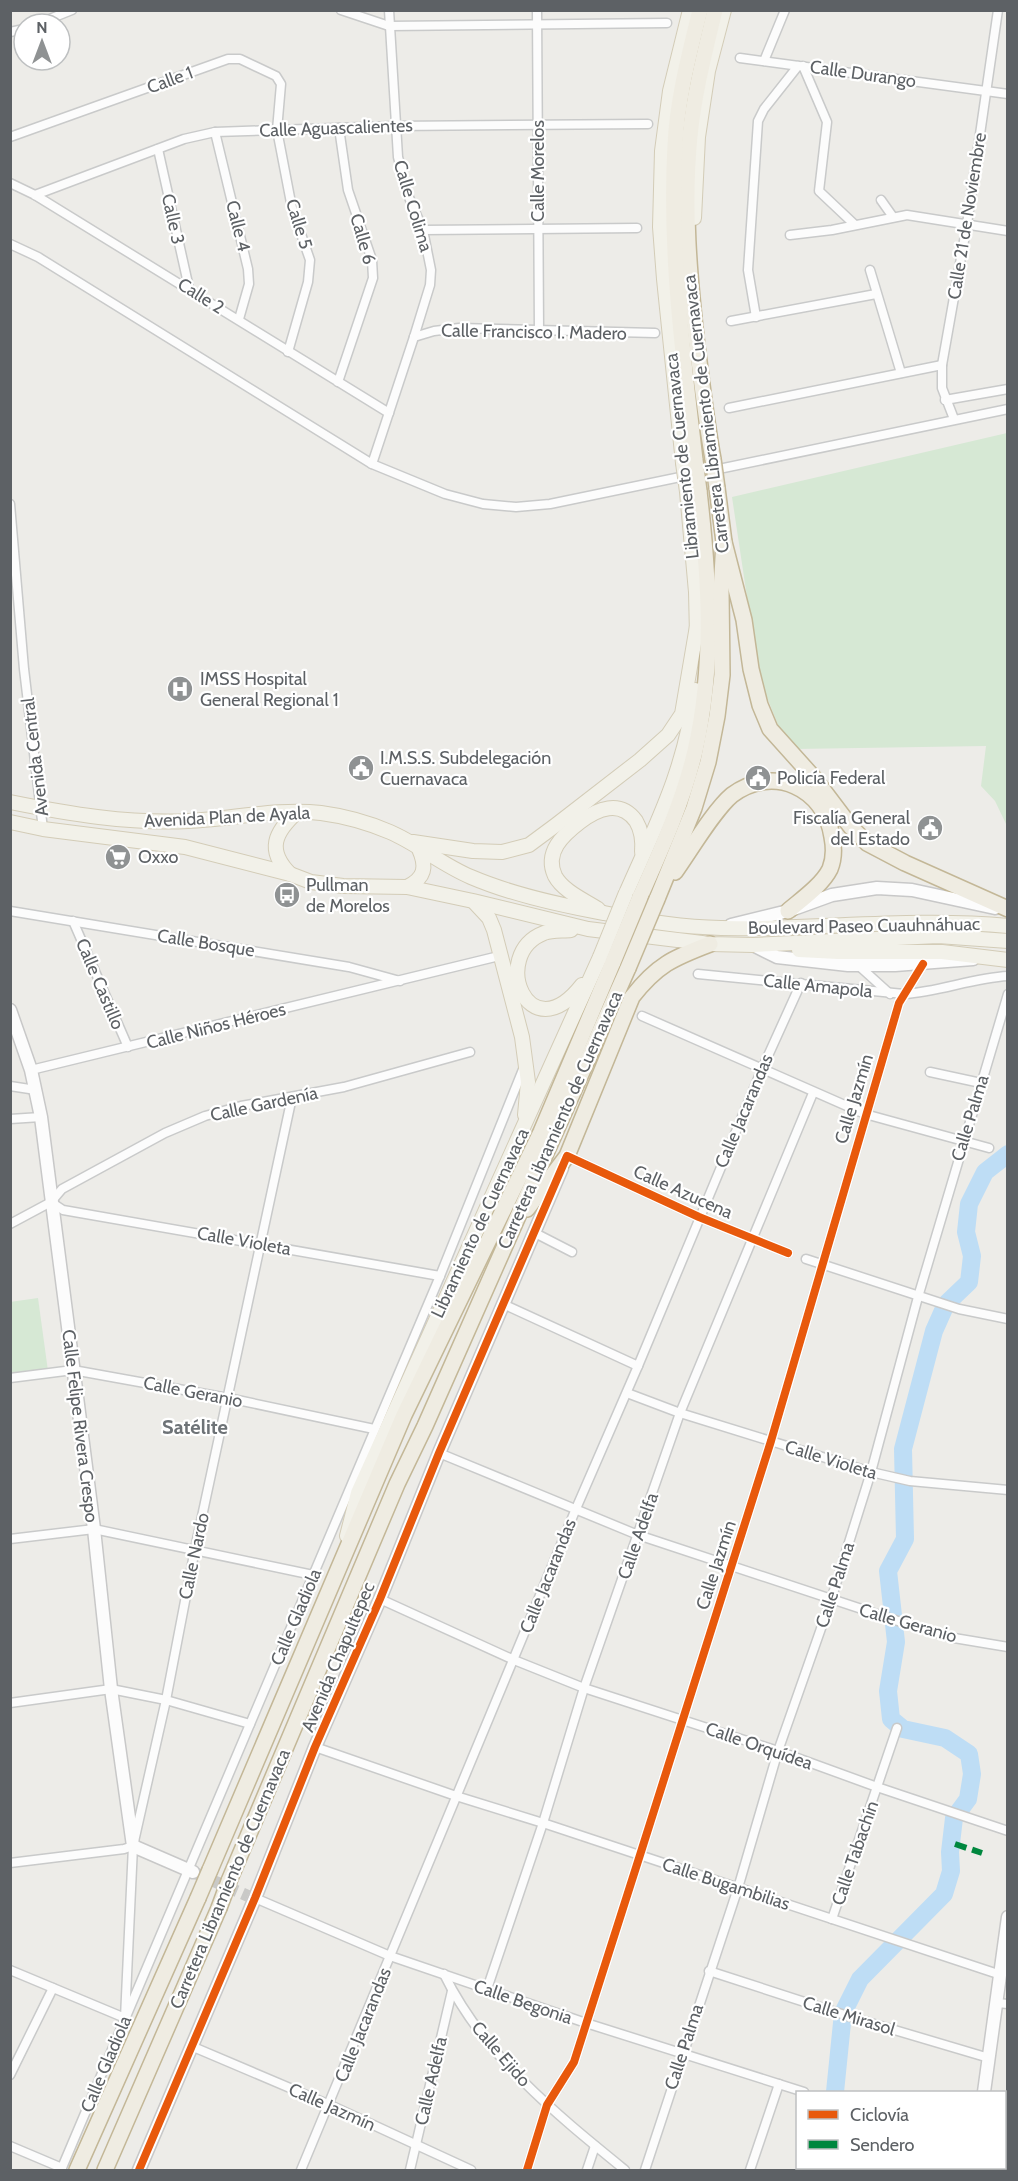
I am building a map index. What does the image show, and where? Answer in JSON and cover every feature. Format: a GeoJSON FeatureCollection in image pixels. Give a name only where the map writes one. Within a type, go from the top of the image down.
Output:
{"type":"FeatureCollection","features":[{"type":"Feature","properties":{"kind":"highway","name":"Carretera Libramiento de Cuernavaca"},"geometry":{"type":"LineString","coordinates":[[67,2170],[198,1898],[404,1415],[541,1131],[603,962],[633,894],[680,803],[702,714],[710,627],[689,462],[673,225],[675,143],[684,75],[700,10]]}},
{"type":"Feature","properties":{"kind":"highway","name":"Carretera Libramiento de Cuernavaca"},"geometry":{"type":"LineString","coordinates":[[105,2170],[219,1908],[397,1484],[425,1426],[628,968],[694,808],[708,762],[722,675],[724,542],[688,273],[686,222],[690,135],[701,68],[715,10]]}},
{"type":"Feature","properties":{"kind":"highway"},"geometry":{"type":"LineString","coordinates":[[724,542],[744,620],[751,669],[770,729],[814,778],[851,827],[867,843],[1008,910]]}},
{"type":"Feature","properties":{"kind":"highway"},"geometry":{"type":"LineString","coordinates":[[657,899],[721,807],[733,795],[748,786],[764,781],[779,781],[797,786],[812,797],[825,814],[834,847],[830,868],[819,883],[788,911]]}},
{"type":"Feature","properties":{"kind":"highway"},"geometry":{"type":"LineString","coordinates":[[512,1228],[567,1156],[632,997],[645,980],[662,965],[710,944]]}},
{"type":"Feature","properties":{"kind":"main road","name":"Libramiento de Cuernavaca"},"geometry":{"type":"LineString","coordinates":[[689,462],[664,279],[660,227],[662,151],[670,91],[690,10]]}},
{"type":"Feature","properties":{"kind":"main road","name":"Libramiento de Cuernavaca"},"geometry":{"type":"LineString","coordinates":[[713,459],[712,424],[696,273],[693,221],[698,137],[708,71],[724,10]]}},
{"type":"Feature","properties":{"kind":"main road","name":"Libramiento de Cuernavaca"},"geometry":{"type":"LineString","coordinates":[[633,894],[642,857],[668,800],[684,753],[693,712],[697,673],[697,627],[693,491]]}},
{"type":"Feature","properties":{"kind":"main road"},"geometry":{"type":"LineString","coordinates":[[413,845],[502,852],[529,845],[556,825],[640,760],[668,735],[682,714],[697,627]]}},
{"type":"Feature","properties":{"kind":"main road","name":"Avenida Plan de Ayala"},"geometry":{"type":"LineString","coordinates":[[10,802],[140,822],[189,821],[297,812],[348,818],[390,832],[470,876],[527,896],[605,914]]}},
{"type":"Feature","properties":{"kind":"main road"},"geometry":{"type":"LineString","coordinates":[[605,914],[562,886],[554,874],[552,860],[555,848],[562,836],[593,812],[606,808],[620,809],[631,815],[640,827],[643,840],[642,857]]}},
{"type":"Feature","properties":{"kind":"main road"},"geometry":{"type":"LineString","coordinates":[[290,874],[276,858],[276,846],[278,832],[297,812]]}},
{"type":"Feature","properties":{"kind":"main road","name":"Avenida Plan de Ayala"},"geometry":{"type":"LineString","coordinates":[[10,822],[43,830],[185,847],[290,874],[311,882],[343,886],[407,887],[588,929]]}},
{"type":"Feature","properties":{"kind":"main road"},"geometry":{"type":"LineString","coordinates":[[407,887],[417,882],[424,866],[413,845]]}},
{"type":"Feature","properties":{"kind":"main road"},"geometry":{"type":"LineString","coordinates":[[473,901],[489,918],[494,930],[522,1037],[528,1083],[524,1127]]}},
{"type":"Feature","properties":{"kind":"main road","name":"Boulevard Paseo Cuauhnáhuac"},"geometry":{"type":"LineString","coordinates":[[605,914],[721,928],[938,922],[1008,926]]}},
{"type":"Feature","properties":{"kind":"main road"},"geometry":{"type":"LineString","coordinates":[[588,929],[545,932],[531,940],[522,952],[517,978],[524,998],[533,1005],[546,1009],[560,1006],[572,997],[603,962]]}},
{"type":"Feature","properties":{"kind":"main road","name":"Boulevard Paseo Cuauhnáhuac"},"geometry":{"type":"LineString","coordinates":[[588,929],[710,944],[833,947],[938,936],[1008,941]]}},
{"type":"Feature","properties":{"kind":"main road"},"geometry":{"type":"LineString","coordinates":[[833,947],[942,952],[1008,960]]}},
{"type":"Feature","properties":{"kind":"main road","name":"Libramiento de Cuernavaca"},"geometry":{"type":"LineString","coordinates":[[343,1555],[358,1493],[524,1127],[603,962]]}},
{"type":"Feature","properties":{"kind":"street"},"geometry":{"type":"LineString","coordinates":[[341,10],[389,26],[667,23]]}},
{"type":"Feature","properties":{"kind":"street","name":"Calle Colima"},"geometry":{"type":"LineString","coordinates":[[372,464],[430,285],[431,270],[423,230],[408,195],[400,166],[394,126],[388,10]]}},
{"type":"Feature","properties":{"kind":"street","name":"Calle Morelos"},"geometry":{"type":"LineString","coordinates":[[537,10],[539,331]]}},
{"type":"Feature","properties":{"kind":"street"},"geometry":{"type":"LineString","coordinates":[[764,62],[785,10]]}},
{"type":"Feature","properties":{"kind":"street","name":"Calle 21 de Noviembre"},"geometry":{"type":"LineString","coordinates":[[954,419],[942,388],[942,365],[967,224],[998,10]]}},
{"type":"Feature","properties":{"kind":"street","name":"Calle 1"},"geometry":{"type":"LineString","coordinates":[[10,137],[228,58],[240,59],[276,75],[281,84],[277,130]]}},
{"type":"Feature","properties":{"kind":"street","name":"Calle Durango"},"geometry":{"type":"LineString","coordinates":[[740,58],[1008,94]]}},
{"type":"Feature","properties":{"kind":"street"},"geometry":{"type":"LineString","coordinates":[[756,317],[748,270],[758,121],[764,109],[801,66],[827,122],[819,192],[854,224]]}},
{"type":"Feature","properties":{"kind":"street","name":"Calle Aguascalientes"},"geometry":{"type":"LineString","coordinates":[[35,195],[184,139],[215,132],[394,126],[648,124]]}},
{"type":"Feature","properties":{"kind":"street","name":"Calle 6"},"geometry":{"type":"LineString","coordinates":[[338,382],[373,278],[372,260],[348,190],[339,128]]}},
{"type":"Feature","properties":{"kind":"street","name":"Calle 5"},"geometry":{"type":"LineString","coordinates":[[277,130],[292,208],[310,260],[308,282],[288,352]]}},
{"type":"Feature","properties":{"kind":"street","name":"Calle 4"},"geometry":{"type":"LineString","coordinates":[[215,132],[248,269],[249,284],[239,320]]}},
{"type":"Feature","properties":{"kind":"street","name":"Calle 3"},"geometry":{"type":"LineString","coordinates":[[158,149],[189,288]]}},
{"type":"Feature","properties":{"kind":"street","name":"Calle 2"},"geometry":{"type":"LineString","coordinates":[[10,183],[35,195],[189,288],[288,352],[389,413]]}},
{"type":"Feature","properties":{"kind":"street"},"geometry":{"type":"LineString","coordinates":[[881,200],[893,217]]}},
{"type":"Feature","properties":{"kind":"street"},"geometry":{"type":"LineString","coordinates":[[790,234],[832,230],[907,215],[1008,231]]}},
{"type":"Feature","properties":{"kind":"street"},"geometry":{"type":"LineString","coordinates":[[423,230],[637,228]]}},
{"type":"Feature","properties":{"kind":"street"},"geometry":{"type":"LineString","coordinates":[[10,244],[38,257],[372,464],[445,494],[483,504],[527,506],[550,504],[1008,409]]}},
{"type":"Feature","properties":{"kind":"street"},"geometry":{"type":"LineString","coordinates":[[870,270],[901,373]]}},
{"type":"Feature","properties":{"kind":"street"},"geometry":{"type":"LineString","coordinates":[[730,321],[876,294]]}},
{"type":"Feature","properties":{"kind":"street","name":"Calle Francisco I. Madero"},"geometry":{"type":"LineString","coordinates":[[414,337],[434,331],[459,328],[656,333]]}},
{"type":"Feature","properties":{"kind":"street"},"geometry":{"type":"LineString","coordinates":[[729,408],[942,365]]}},
{"type":"Feature","properties":{"kind":"street"},"geometry":{"type":"LineString","coordinates":[[945,400],[1008,388]]}},
{"type":"Feature","properties":{"kind":"street","name":"Avenida Central"},"geometry":{"type":"LineString","coordinates":[[10,504],[24,669],[43,830]]}},
{"type":"Feature","properties":{"kind":"street","name":"Boulevard Paseo Cuauhnáhuac"},"geometry":{"type":"LineString","coordinates":[[721,928],[788,911],[832,895],[877,888],[912,890],[1008,910]]}},
{"type":"Feature","properties":{"kind":"street","name":"Calle Bosque"},"geometry":{"type":"LineString","coordinates":[[10,911],[349,967],[400,981]]}},
{"type":"Feature","properties":{"kind":"street","name":"Calle Castillo"},"geometry":{"type":"LineString","coordinates":[[73,921],[128,1047]]}},
{"type":"Feature","properties":{"kind":"street","name":"Boulevard Paseo Cuauhnáhuac"},"geometry":{"type":"LineString","coordinates":[[753,945],[777,957],[858,965],[1008,960]]}},
{"type":"Feature","properties":{"kind":"street","name":"Calle Niños Héroes"},"geometry":{"type":"LineString","coordinates":[[31,1070],[495,957]]}},
{"type":"Feature","properties":{"kind":"street","name":"Calle Jazmín"},"geometry":{"type":"LineString","coordinates":[[527,2170],[547,2105],[574,2061],[771,1441],[899,1003],[923,964]]}},
{"type":"Feature","properties":{"kind":"street"},"geometry":{"type":"LineString","coordinates":[[858,965],[899,1003]]}},
{"type":"Feature","properties":{"kind":"street","name":"Calle Amapola"},"geometry":{"type":"LineString","coordinates":[[698,974],[904,994],[921,993],[991,977],[1008,976]]}},
{"type":"Feature","properties":{"kind":"street","name":"Calle Jacarandas"},"geometry":{"type":"LineString","coordinates":[[302,2170],[575,1510],[627,1393],[762,1069],[801,983]]}},
{"type":"Feature","properties":{"kind":"street","name":"Calle Palma"},"geometry":{"type":"LineString","coordinates":[[645,2170],[738,1888],[778,1751],[831,1599],[871,1472],[918,1297],[1008,994]]}},
{"type":"Feature","properties":{"kind":"street","name":"Calle Felipe Rivera Crespo"},"geometry":{"type":"LineString","coordinates":[[10,1010],[36,1090],[94,1529],[111,1689],[133,1846]]}},
{"type":"Feature","properties":{"kind":"street"},"geometry":{"type":"LineString","coordinates":[[642,1016],[865,1114],[989,1148]]}},
{"type":"Feature","properties":{"kind":"street","name":"Calle Gardenía"},"geometry":{"type":"LineString","coordinates":[[10,1224],[51,1202],[62,1189],[165,1133],[205,1116],[242,1106],[344,1087],[470,1052]]}},
{"type":"Feature","properties":{"kind":"street","name":"Calle Gladiola"},"geometry":{"type":"LineString","coordinates":[[67,2170],[125,2018],[190,1871],[440,1276],[526,1061]]}},
{"type":"Feature","properties":{"kind":"street"},"geometry":{"type":"LineString","coordinates":[[930,1072],[981,1083]]}},
{"type":"Feature","properties":{"kind":"street"},"geometry":{"type":"LineString","coordinates":[[10,1086],[36,1090]]}},
{"type":"Feature","properties":{"kind":"street","name":"Calle Adelfa"},"geometry":{"type":"LineString","coordinates":[[487,1989],[543,1823],[584,1688],[680,1413],[813,1093]]}},
{"type":"Feature","properties":{"kind":"street","name":"Calle Nardo"},"geometry":{"type":"LineString","coordinates":[[125,2018],[133,1846],[166,1700],[195,1549],[292,1097]]}},
{"type":"Feature","properties":{"kind":"street"},"geometry":{"type":"LineString","coordinates":[[10,1119],[40,1118]]}},
{"type":"Feature","properties":{"kind":"street","name":"Calle Azucena"},"geometry":{"type":"LineString","coordinates":[[567,1156],[699,1217],[788,1253]]}},
{"type":"Feature","properties":{"kind":"street","name":"Avenida Chapultepec"},"geometry":{"type":"LineString","coordinates":[[139,2170],[251,1897],[567,1156]]}},
{"type":"Feature","properties":{"kind":"street","name":"Calle Violeta"},"geometry":{"type":"LineString","coordinates":[[51,1202],[63,1210],[440,1276]]}},
{"type":"Feature","properties":{"kind":"street"},"geometry":{"type":"LineString","coordinates":[[535,1233],[572,1252]]}},
{"type":"Feature","properties":{"kind":"street"},"geometry":{"type":"LineString","coordinates":[[806,1259],[918,1297],[959,1309],[1008,1319]]}},
{"type":"Feature","properties":{"kind":"street"},"geometry":{"type":"LineString","coordinates":[[503,1304],[638,1366]]}},
{"type":"Feature","properties":{"kind":"street","name":"Calle Geranio"},"geometry":{"type":"LineString","coordinates":[[10,1378],[73,1370],[228,1398],[375,1429]]}},
{"type":"Feature","properties":{"kind":"street","name":"Calle Violeta"},"geometry":{"type":"LineString","coordinates":[[627,1393],[680,1413],[894,1478],[1008,1490]]}},
{"type":"Feature","properties":{"kind":"street","name":"Calle Geranio"},"geometry":{"type":"LineString","coordinates":[[439,1453],[638,1535],[879,1616],[954,1638],[1008,1647]]}},
{"type":"Feature","properties":{"kind":"street"},"geometry":{"type":"LineString","coordinates":[[10,1539],[94,1529],[313,1575]]}},
{"type":"Feature","properties":{"kind":"street","name":"Calle Orquídea"},"geometry":{"type":"LineString","coordinates":[[380,1599],[513,1660],[584,1688],[778,1751],[1008,1831]]}},
{"type":"Feature","properties":{"kind":"street"},"geometry":{"type":"LineString","coordinates":[[10,1703],[111,1689],[166,1700],[250,1724]]}},
{"type":"Feature","properties":{"kind":"street","name":"Calle Tabachín"},"geometry":{"type":"LineString","coordinates":[[832,1919],[897,1728]]}},
{"type":"Feature","properties":{"kind":"street","name":"Calle Bugambilias"},"geometry":{"type":"LineString","coordinates":[[315,1747],[456,1796],[1001,1975]]}},
{"type":"Feature","properties":{"kind":"street"},"geometry":{"type":"LineString","coordinates":[[10,1863],[133,1846],[190,1871]]}},
{"type":"Feature","properties":{"kind":"street","name":"Calle Begonia"},"geometry":{"type":"LineString","coordinates":[[251,1897],[390,1956],[586,2023],[801,2091]]}},
{"type":"Feature","properties":{"kind":"street"},"geometry":{"type":"LineString","coordinates":[[984,2091],[989,2058],[1002,2003],[1001,1975],[1008,1917]]}},
{"type":"Feature","properties":{"kind":"street"},"geometry":{"type":"LineString","coordinates":[[10,1970],[125,2018]]}},
{"type":"Feature","properties":{"kind":"street","name":"Calle Mirasol"},"geometry":{"type":"LineString","coordinates":[[709,1971],[831,2011],[989,2058]]}},
{"type":"Feature","properties":{"kind":"street","name":"Calle Ejido"},"geometry":{"type":"LineString","coordinates":[[444,1974],[471,2022],[494,2052],[547,2105],[625,2170]]}},
{"type":"Feature","properties":{"kind":"street"},"geometry":{"type":"LineString","coordinates":[[10,2075],[53,1988]]}},
{"type":"Feature","properties":{"kind":"street","name":"Calle Adelfa"},"geometry":{"type":"LineString","coordinates":[[410,2170],[452,1991]]}},
{"type":"Feature","properties":{"kind":"street","name":"Calle Jazmín"},"geometry":{"type":"LineString","coordinates":[[191,2046],[330,2105],[470,2170]]}},
{"type":"Feature","properties":{"kind":"street"},"geometry":{"type":"LineString","coordinates":[[750,2170],[779,2084]]}},
{"type":"Feature","properties":{"kind":"street"},"geometry":{"type":"LineString","coordinates":[[10,2146],[67,2170]]}},
{"type":"Feature","properties":{"kind":"street"},"geometry":{"type":"LineString","coordinates":[[587,2170],[595,2146]]}},
{"type":"Feature","properties":{"kind":"green space"},"geometry":{"type":"Polygon","coordinates":[[[1007,433],[1007,826],[995,801],[981,786],[986,746],[795,749],[778,725],[759,677],[732,497],[1007,433]]]}},
{"type":"Feature","properties":{"kind":"green space"},"geometry":{"type":"Polygon","coordinates":[[[38,1298],[48,1371],[11,1375],[10,1302],[38,1298]]]}},
{"type":"Feature","properties":{"kind":"waterway"},"geometry":{"type":"LineString","coordinates":[[835,2091],[843,2013],[860,1979],[944,1894],[951,1871],[950,1852],[954,1818],[968,1799],[972,1774],[969,1754],[945,1738],[903,1729],[891,1719],[888,1691],[896,1642],[888,1571],[905,1539],[903,1449],[934,1331],[946,1304],[969,1282],[972,1256],[966,1232],[969,1204],[985,1172],[1008,1154]]}},
{"type":"Feature","properties":{"kind":"tunnel"},"geometry":{"type":"LineString","coordinates":[[193,1872],[248,1896]]}},
{"type":"Feature","properties":{"kind":"marked path"},"geometry":{"type":"LineString","coordinates":[[955,1844],[982,1853]]}},
{"type":"Feature","properties":{"kind":"cycle path"},"geometry":{"type":"LineString","coordinates":[[527,2170],[547,2105],[574,2062],[771,1441],[899,1003],[923,964]]}},
{"type":"Feature","properties":{"kind":"cycle path"},"geometry":{"type":"LineString","coordinates":[[139,2170],[255,1898],[315,1747],[380,1599],[439,1453],[567,1156],[699,1217],[788,1253]]}},
{"type":"Feature","properties":{"kind":"place","name":"IMSS Hospital General Regional 1"},"geometry":{"type":"Point","coordinates":[180,689]}},
{"type":"Feature","properties":{"kind":"place","name":"I.M.S.S. Subdelegación Cuernavaca"},"geometry":{"type":"Point","coordinates":[361,768]}},
{"type":"Feature","properties":{"kind":"place","name":"Policía Federal"},"geometry":{"type":"Point","coordinates":[758,778]}},
{"type":"Feature","properties":{"kind":"place","name":"Fiscalía General del Estado"},"geometry":{"type":"Point","coordinates":[930,828]}},
{"type":"Feature","properties":{"kind":"place","name":"Oxxo"},"geometry":{"type":"Point","coordinates":[118,857]}},
{"type":"Feature","properties":{"kind":"place","name":"Pullman de Morelos"},"geometry":{"type":"Point","coordinates":[287,895]}},
{"type":"Feature","properties":{"kind":"district","name":"Satélite"},"geometry":{"type":"Point","coordinates":[195,1427]}}]}
